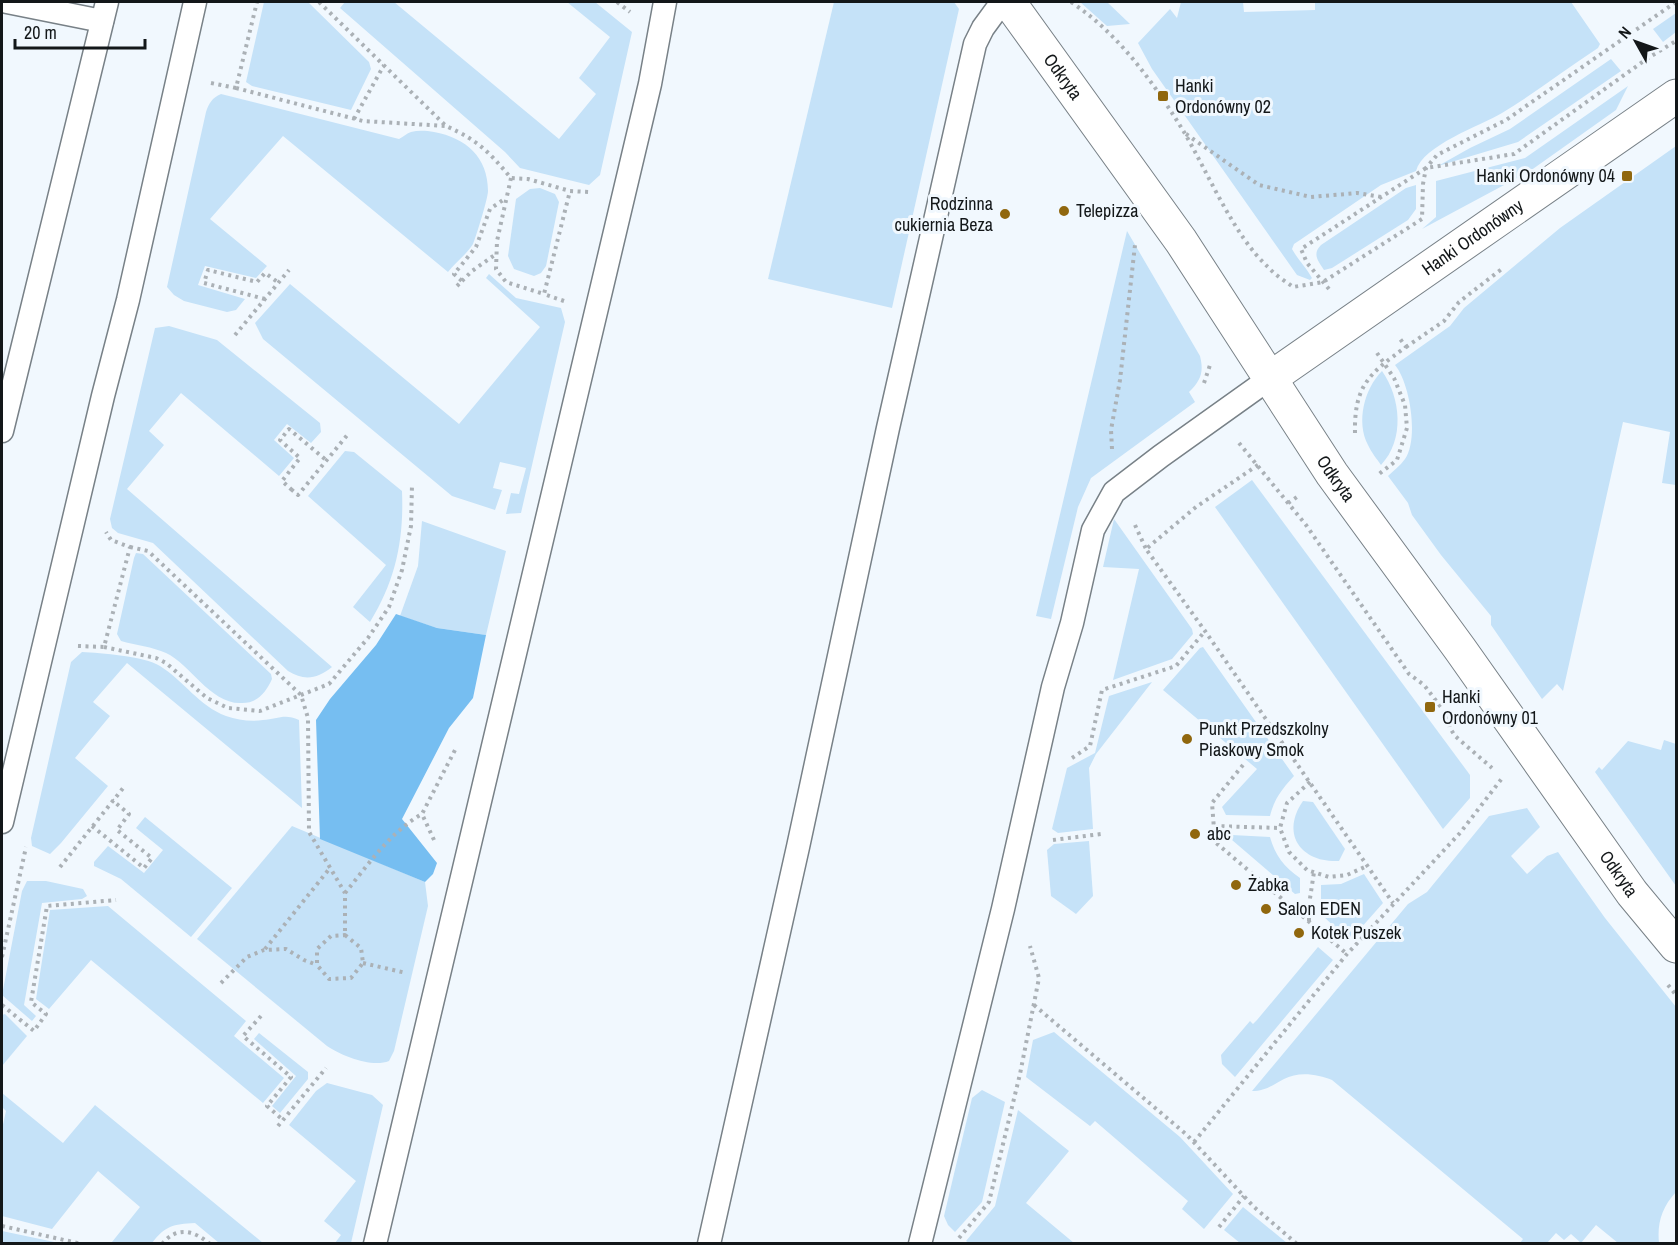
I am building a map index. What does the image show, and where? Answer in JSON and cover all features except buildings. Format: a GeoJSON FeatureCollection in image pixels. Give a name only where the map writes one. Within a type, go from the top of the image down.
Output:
{"type":"FeatureCollection","features":[{"type":"Feature","properties":{"kind":"street","name":"Odkryta"},"geometry":{"type":"LineString","coordinates":[[1009,2],[1181,241],[1332,474],[1467,659],[1632,892],[1677,946]]}},
{"type":"Feature","properties":{"kind":"street","name":"Hanki Ordonówny"},"geometry":{"type":"LineString","coordinates":[[1269,379],[1677,96]]}},
{"type":"Feature","properties":{"kind":"lane"},"geometry":{"type":"LineString","coordinates":[[2,431],[105,11],[7,2]]}},
{"type":"Feature","properties":{"kind":"lane"},"geometry":{"type":"LineString","coordinates":[[2,822],[128,300],[195,2]]}},
{"type":"Feature","properties":{"kind":"lane"},"geometry":{"type":"LineString","coordinates":[[375,1244],[648,95],[665,2]]}},
{"type":"Feature","properties":{"kind":"lane"},"geometry":{"type":"LineString","coordinates":[[709,1244],[798,848],[883,450],[975,44],[983,28],[1002,2]]}},
{"type":"Feature","properties":{"kind":"lane"},"geometry":{"type":"LineString","coordinates":[[920,1244],[1003,909],[1053,687],[1072,623],[1093,530],[1114,492],[1269,379]]}},
{"type":"Feature","properties":{"kind":"path"},"geometry":{"type":"LineString","coordinates":[[319,2],[446,126],[471,137],[490,153],[511,178],[528,179],[570,191]]}},
{"type":"Feature","properties":{"kind":"path"},"geometry":{"type":"LineString","coordinates":[[1071,2],[1116,39],[1145,74],[1183,131],[1244,237],[1267,267],[1293,287],[1323,282],[1422,219],[1422,184],[1426,168],[1437,155],[1506,120],[1677,2]]}},
{"type":"Feature","properties":{"kind":"path"},"geometry":{"type":"LineString","coordinates":[[354,119],[384,65]]}},
{"type":"Feature","properties":{"kind":"path"},"geometry":{"type":"LineString","coordinates":[[236,88],[354,119],[406,125],[446,126]]}},
{"type":"Feature","properties":{"kind":"path"},"geometry":{"type":"LineString","coordinates":[[1183,131],[1259,185],[1311,197],[1357,193],[1383,197]]}},
{"type":"Feature","properties":{"kind":"path"},"geometry":{"type":"LineString","coordinates":[[511,178],[497,241],[496,269],[507,282],[544,294]]}},
{"type":"Feature","properties":{"kind":"path"},"geometry":{"type":"LineString","coordinates":[[462,281],[454,274],[476,247],[490,209],[507,197]]}},
{"type":"Feature","properties":{"kind":"path"},"geometry":{"type":"LineString","coordinates":[[1135,240],[1120,380],[1112,430],[1113,461],[1120,487],[1146,549],[1393,903]]}},
{"type":"Feature","properties":{"kind":"path"},"geometry":{"type":"LineString","coordinates":[[457,286],[472,271],[497,254]]}},
{"type":"Feature","properties":{"kind":"path"},"geometry":{"type":"LineString","coordinates":[[1346,267],[1407,347],[1379,366],[1362,387],[1354,413],[1355,434]]}},
{"type":"Feature","properties":{"kind":"path"},"geometry":{"type":"LineString","coordinates":[[265,299],[204,283],[208,270],[257,282],[265,273],[279,283]]}},
{"type":"Feature","properties":{"kind":"path"},"geometry":{"type":"LineString","coordinates":[[235,335],[289,270]]}},
{"type":"Feature","properties":{"kind":"path"},"geometry":{"type":"LineString","coordinates":[[326,460],[289,429],[280,440],[300,458],[282,481],[298,495],[349,433]]}},
{"type":"Feature","properties":{"kind":"path"},"geometry":{"type":"LineString","coordinates":[[1146,549],[1196,507],[1258,465]]}},
{"type":"Feature","properties":{"kind":"path"},"geometry":{"type":"LineString","coordinates":[[1288,503],[1332,474]]}},
{"type":"Feature","properties":{"kind":"path"},"geometry":{"type":"LineString","coordinates":[[104,647],[156,658],[166,663],[207,698],[228,708],[260,711],[329,684],[368,638],[389,607],[402,570],[411,526],[411,485]]}},
{"type":"Feature","properties":{"kind":"path"},"geometry":{"type":"LineString","coordinates":[[130,547],[148,551],[301,695],[309,718],[309,832],[345,893],[345,935]]}},
{"type":"Feature","properties":{"kind":"path"},"geometry":{"type":"LineString","coordinates":[[1067,761],[1090,746],[1102,690],[1176,666],[1205,631]]}},
{"type":"Feature","properties":{"kind":"path"},"geometry":{"type":"LineString","coordinates":[[1243,765],[1212,803],[1215,842],[1347,954]]}},
{"type":"Feature","properties":{"kind":"path"},"geometry":{"type":"LineString","coordinates":[[1194,1142],[1347,954],[1460,833],[1503,777]]}},
{"type":"Feature","properties":{"kind":"path"},"geometry":{"type":"LineString","coordinates":[[1310,783],[1287,803],[1280,828],[1289,852],[1306,870],[1329,877],[1347,874],[1367,866]]}},
{"type":"Feature","properties":{"kind":"path"},"geometry":{"type":"LineString","coordinates":[[60,867],[124,787]]}},
{"type":"Feature","properties":{"kind":"path"},"geometry":{"type":"LineString","coordinates":[[92,826],[144,868],[152,858],[117,830],[129,814],[112,800]]}},
{"type":"Feature","properties":{"kind":"path"},"geometry":{"type":"LineString","coordinates":[[345,893],[380,850],[411,820],[422,814]]}},
{"type":"Feature","properties":{"kind":"path"},"geometry":{"type":"LineString","coordinates":[[1214,826],[1280,828]]}},
{"type":"Feature","properties":{"kind":"path"},"geometry":{"type":"LineString","coordinates":[[1043,841],[1101,834]]}},
{"type":"Feature","properties":{"kind":"path"},"geometry":{"type":"LineString","coordinates":[[264,950],[330,868]]}},
{"type":"Feature","properties":{"kind":"path"},"geometry":{"type":"LineString","coordinates":[[1309,922],[1314,872]]}},
{"type":"Feature","properties":{"kind":"path"},"geometry":{"type":"LineString","coordinates":[[2,1005],[34,1031],[46,1014],[31,1002],[47,906],[117,900]]}},
{"type":"Feature","properties":{"kind":"path"},"geometry":{"type":"LineString","coordinates":[[221,983],[247,957],[264,950],[286,949],[303,960],[317,965],[330,979],[351,978],[363,963],[361,948],[345,935],[331,936],[317,949],[317,965]]}},
{"type":"Feature","properties":{"kind":"path"},"geometry":{"type":"LineString","coordinates":[[955,1244],[989,1202],[1020,1074],[1039,978],[1027,935]]}},
{"type":"Feature","properties":{"kind":"path"},"geometry":{"type":"LineString","coordinates":[[363,963],[414,975]]}},
{"type":"Feature","properties":{"kind":"path"},"geometry":{"type":"LineString","coordinates":[[1034,1005],[1194,1142],[1244,1196],[1297,1244]]}},
{"type":"Feature","properties":{"kind":"path"},"geometry":{"type":"LineString","coordinates":[[261,1016],[243,1036],[291,1077],[267,1106],[283,1120]]}},
{"type":"Feature","properties":{"kind":"path"},"geometry":{"type":"LineString","coordinates":[[278,1126],[326,1068]]}},
{"type":"Feature","properties":{"kind":"path"},"geometry":{"type":"LineString","coordinates":[[1219,1227],[1244,1196]]}},
{"type":"Feature","properties":{"kind":"path"},"geometry":{"type":"LineString","coordinates":[[2,1226],[82,1244]]}},
{"type":"Feature","properties":{"kind":"path"},"geometry":{"type":"LineString","coordinates":[[162,1244],[170,1235],[187,1231],[200,1236],[210,1244]]}},
{"type":"Feature","properties":{"kind":"shaded area"},"geometry":{"type":"Polygon","coordinates":[[[264,2],[308,2],[369,62],[371,69],[351,110],[252,86],[246,82],[264,2]]]}},
{"type":"Feature","properties":{"kind":"shaded area"},"geometry":{"type":"Polygon","coordinates":[[[345,2],[394,2],[559,139],[596,94],[579,78],[610,37],[567,2],[595,2],[632,32],[600,175],[589,185],[520,168],[505,152],[340,8],[345,2]]]}},
{"type":"Feature","properties":{"kind":"shaded area"},"geometry":{"type":"Polygon","coordinates":[[[834,2],[954,2],[959,9],[892,308],[768,279],[834,2]]]}},
{"type":"Feature","properties":{"kind":"shaded area"},"geometry":{"type":"Polygon","coordinates":[[[1080,2],[1107,2],[1130,24],[1107,26],[1080,2]]]}},
{"type":"Feature","properties":{"kind":"shaded area"},"geometry":{"type":"Polygon","coordinates":[[[1181,2],[1243,2],[1244,12],[1315,10],[1315,2],[1571,2],[1600,44],[1598,48],[1502,113],[1440,145],[1429,153],[1416,171],[1381,185],[1294,244],[1292,249],[1312,278],[1310,280],[1297,275],[1152,69],[1138,43],[1170,9],[1177,18],[1181,2]]]}},
{"type":"Feature","properties":{"kind":"shaded area"},"geometry":{"type":"Polygon","coordinates":[[[1676,13],[1676,32],[1663,42],[1653,29],[1676,13]]]}},
{"type":"Feature","properties":{"kind":"shaded area"},"geometry":{"type":"Polygon","coordinates":[[[1611,59],[1621,71],[1518,142],[1438,166],[1510,129],[1611,59]]]}},
{"type":"Feature","properties":{"kind":"shaded area"},"geometry":{"type":"Polygon","coordinates":[[[1628,86],[1616,110],[1530,171],[1422,229],[1436,217],[1436,181],[1525,158],[1628,86]]]}},
{"type":"Feature","properties":{"kind":"shaded area"},"geometry":{"type":"Polygon","coordinates":[[[221,94],[399,139],[411,132],[426,131],[446,135],[465,144],[473,151],[484,168],[488,191],[473,244],[448,272],[283,136],[210,219],[267,266],[256,278],[205,266],[198,285],[245,299],[236,310],[227,312],[184,301],[167,287],[206,112],[211,101],[221,94]]]}},
{"type":"Feature","properties":{"kind":"shaded area"},"geometry":{"type":"Polygon","coordinates":[[[1676,146],[1676,485],[1662,483],[1670,432],[1623,422],[1563,691],[1557,684],[1542,699],[1491,625],[1491,616],[1441,555],[1388,476],[1405,459],[1409,450],[1412,425],[1405,384],[1395,365],[1450,326],[1464,308],[1560,228],[1676,146]]]}},
{"type":"Feature","properties":{"kind":"shaded area"},"geometry":{"type":"Polygon","coordinates":[[[1416,185],[1416,209],[1408,220],[1332,268],[1324,270],[1316,254],[1321,245],[1406,188],[1416,185]]]}},
{"type":"Feature","properties":{"kind":"shaded area"},"geometry":{"type":"Polygon","coordinates":[[[540,188],[555,194],[559,202],[546,266],[541,273],[534,276],[514,269],[508,256],[516,199],[530,189],[540,188]]]}},
{"type":"Feature","properties":{"kind":"shaded area"},"geometry":{"type":"Polygon","coordinates":[[[1127,231],[1200,356],[1202,367],[1200,376],[1189,392],[1195,402],[1091,478],[1078,507],[1051,619],[1036,616],[1127,231]]]}},
{"type":"Feature","properties":{"kind":"shaded area"},"geometry":{"type":"Polygon","coordinates":[[[489,274],[516,298],[561,308],[565,322],[521,513],[506,514],[511,493],[519,494],[526,468],[500,462],[493,488],[502,490],[495,510],[452,496],[263,339],[255,323],[290,284],[459,424],[540,327],[486,278],[489,274]]]}},
{"type":"Feature","properties":{"kind":"shaded area"},"geometry":{"type":"Polygon","coordinates":[[[169,326],[217,340],[320,423],[321,432],[311,443],[287,424],[274,440],[294,458],[279,476],[181,393],[149,431],[164,445],[127,489],[332,667],[321,674],[305,677],[288,671],[153,543],[118,533],[112,528],[110,519],[155,328],[169,326]]]}},
{"type":"Feature","properties":{"kind":"shaded area"},"geometry":{"type":"Polygon","coordinates":[[[1382,371],[1393,394],[1398,419],[1394,444],[1381,465],[1364,436],[1362,416],[1366,396],[1382,371]]]}},
{"type":"Feature","properties":{"kind":"shaded area"},"geometry":{"type":"Polygon","coordinates":[[[345,451],[354,452],[402,491],[402,526],[396,559],[386,591],[370,622],[353,607],[386,565],[308,496],[345,451]]]}},
{"type":"Feature","properties":{"kind":"shaded area"},"geometry":{"type":"Polygon","coordinates":[[[1252,480],[1470,775],[1470,798],[1443,829],[1215,507],[1252,480]]]}},
{"type":"Feature","properties":{"kind":"shaded area"},"geometry":{"type":"Polygon","coordinates":[[[1114,519],[1192,629],[1193,634],[1172,659],[1113,680],[1139,569],[1103,567],[1114,519]]]}},
{"type":"Feature","properties":{"kind":"shaded area"},"geometry":{"type":"Polygon","coordinates":[[[422,521],[506,551],[486,635],[437,628],[400,616],[418,566],[422,521]]]}},
{"type":"Feature","properties":{"kind":"shaded area"},"geometry":{"type":"Polygon","coordinates":[[[136,553],[143,554],[271,674],[272,679],[261,696],[248,703],[231,702],[220,698],[175,658],[166,653],[121,641],[117,634],[136,553]]]}},
{"type":"Feature","properties":{"kind":"shaded area"},"geometry":{"type":"Polygon","coordinates":[[[396,614],[437,628],[486,635],[473,698],[449,728],[402,819],[437,863],[433,874],[425,882],[320,839],[316,720],[330,699],[376,645],[396,614]]]}},
{"type":"Feature","properties":{"kind":"shaded area"},"geometry":{"type":"Polygon","coordinates":[[[1203,647],[1294,776],[1279,795],[1270,816],[1226,815],[1222,807],[1257,769],[1163,690],[1203,647]]]}},
{"type":"Feature","properties":{"kind":"shaded area"},"geometry":{"type":"Polygon","coordinates":[[[82,652],[122,656],[160,666],[200,700],[216,712],[226,716],[249,721],[285,717],[299,720],[302,808],[127,663],[93,702],[110,716],[75,758],[108,786],[50,854],[32,846],[31,838],[71,662],[82,652]]]}},
{"type":"Feature","properties":{"kind":"shaded area"},"geometry":{"type":"Polygon","coordinates":[[[1152,682],[1096,754],[1089,768],[1093,829],[1058,833],[1052,829],[1067,768],[1095,753],[1109,696],[1152,682]]]}},
{"type":"Feature","properties":{"kind":"shaded area"},"geometry":{"type":"Polygon","coordinates":[[[1664,740],[1676,744],[1676,886],[1595,772],[1599,767],[1602,770],[1628,741],[1661,750],[1664,740]]]}},
{"type":"Feature","properties":{"kind":"shaded area"},"geometry":{"type":"Polygon","coordinates":[[[1303,801],[1313,802],[1345,849],[1339,861],[1314,857],[1298,844],[1294,835],[1294,825],[1296,813],[1303,801]]]}},
{"type":"Feature","properties":{"kind":"shaded area"},"geometry":{"type":"Polygon","coordinates":[[[1527,808],[1540,827],[1511,856],[1527,874],[1547,856],[1558,852],[1605,918],[1676,1007],[1676,1192],[1667,1203],[1661,1216],[1659,1243],[1618,1243],[1596,1225],[1581,1243],[1571,1234],[1564,1240],[1556,1233],[1547,1243],[1520,1243],[1523,1239],[1332,1080],[1302,1074],[1290,1076],[1265,1089],[1252,1091],[1408,904],[1427,892],[1489,816],[1527,808]]]}},
{"type":"Feature","properties":{"kind":"shaded area"},"geometry":{"type":"Polygon","coordinates":[[[145,817],[232,888],[191,937],[121,879],[94,866],[94,862],[108,846],[144,873],[163,850],[136,828],[145,817]]]}},
{"type":"Feature","properties":{"kind":"shaded area"},"geometry":{"type":"Polygon","coordinates":[[[292,826],[425,882],[428,906],[394,1051],[389,1061],[366,1062],[341,1054],[327,1046],[197,939],[292,826]]]}},
{"type":"Feature","properties":{"kind":"shaded area"},"geometry":{"type":"Polygon","coordinates":[[[1232,835],[1270,837],[1281,860],[1300,878],[1300,893],[1295,894],[1232,840],[1232,835]]]}},
{"type":"Feature","properties":{"kind":"shaded area"},"geometry":{"type":"Polygon","coordinates":[[[1089,841],[1093,896],[1076,914],[1051,896],[1047,850],[1054,844],[1089,841]]]}},
{"type":"Feature","properties":{"kind":"shaded area"},"geometry":{"type":"Polygon","coordinates":[[[1364,874],[1383,903],[1352,938],[1344,936],[1321,914],[1321,885],[1341,884],[1364,874]]]}},
{"type":"Feature","properties":{"kind":"shaded area"},"geometry":{"type":"Polygon","coordinates":[[[27,881],[46,881],[83,889],[87,896],[82,899],[42,903],[24,1005],[36,1016],[32,1021],[2,995],[22,891],[27,881]]]}},
{"type":"Feature","properties":{"kind":"shaded area"},"geometry":{"type":"Polygon","coordinates":[[[108,906],[246,1021],[234,1036],[284,1078],[263,1103],[91,960],[49,1009],[36,999],[50,910],[108,906]]]}},
{"type":"Feature","properties":{"kind":"shaded area"},"geometry":{"type":"Polygon","coordinates":[[[1318,947],[1333,960],[1235,1077],[1222,1064],[1221,1055],[1250,1021],[1253,1024],[1257,1020],[1318,947]]]}},
{"type":"Feature","properties":{"kind":"shaded area"},"geometry":{"type":"Polygon","coordinates":[[[5,1014],[27,1036],[2,1066],[2,1015],[5,1014]]]}},
{"type":"Feature","properties":{"kind":"shaded area"},"geometry":{"type":"Polygon","coordinates":[[[1054,1032],[1180,1137],[1233,1194],[1204,1229],[1182,1209],[1188,1201],[1095,1121],[1090,1126],[1026,1077],[1033,1040],[1054,1032]]]}},
{"type":"Feature","properties":{"kind":"shaded area"},"geometry":{"type":"Polygon","coordinates":[[[259,1033],[308,1072],[308,1079],[280,1113],[272,1106],[296,1076],[254,1039],[259,1033]]]}},
{"type":"Feature","properties":{"kind":"shaded area"},"geometry":{"type":"Polygon","coordinates":[[[327,1083],[372,1095],[383,1105],[351,1243],[335,1243],[341,1235],[324,1221],[356,1181],[289,1125],[316,1091],[327,1083]]]}},
{"type":"Feature","properties":{"kind":"shaded area"},"geometry":{"type":"Polygon","coordinates":[[[982,1090],[1005,1102],[982,1202],[955,1232],[948,1225],[944,1216],[972,1098],[982,1090]]]}},
{"type":"Feature","properties":{"kind":"shaded area"},"geometry":{"type":"Polygon","coordinates":[[[2,1093],[63,1143],[95,1105],[263,1243],[219,1243],[195,1223],[170,1227],[152,1243],[113,1243],[140,1207],[98,1171],[52,1229],[2,1216],[2,1129],[6,1111],[2,1107],[2,1093]]]}},
{"type":"Feature","properties":{"kind":"shaded area"},"geometry":{"type":"Polygon","coordinates":[[[1018,1110],[1069,1151],[1026,1203],[1074,1243],[970,1244],[966,1241],[995,1206],[1018,1110]]]}},
{"type":"Feature","properties":{"kind":"shaded area"},"geometry":{"type":"Polygon","coordinates":[[[1243,1207],[1287,1243],[1240,1243],[1224,1230],[1243,1207]]]}},
{"type":"Feature","properties":{"kind":"shaded area"},"geometry":{"type":"Polygon","coordinates":[[[2,1231],[59,1243],[2,1243],[2,1231]]]}},
{"type":"Feature","properties":{"kind":"place","name":"Hanki Ordonówny 02"},"geometry":{"type":"Point","coordinates":[1163,96]}},
{"type":"Feature","properties":{"kind":"place","name":"Hanki Ordonówny 04"},"geometry":{"type":"Point","coordinates":[1627,176]}},
{"type":"Feature","properties":{"kind":"place","name":"Telepizza"},"geometry":{"type":"Point","coordinates":[1064,211]}},
{"type":"Feature","properties":{"kind":"place","name":"Rodzinna cukiernia Beza"},"geometry":{"type":"Point","coordinates":[1005,214]}},
{"type":"Feature","properties":{"kind":"place","name":"Hanki Ordonówny 01"},"geometry":{"type":"Point","coordinates":[1430,707]}},
{"type":"Feature","properties":{"kind":"place","name":"Punkt Przedszkolny Piaskowy Smok"},"geometry":{"type":"Point","coordinates":[1187,739]}},
{"type":"Feature","properties":{"kind":"place","name":"abc"},"geometry":{"type":"Point","coordinates":[1195,834]}},
{"type":"Feature","properties":{"kind":"place","name":"Żabka"},"geometry":{"type":"Point","coordinates":[1236,885]}},
{"type":"Feature","properties":{"kind":"place","name":"Salon EDEN"},"geometry":{"type":"Point","coordinates":[1266,909]}},
{"type":"Feature","properties":{"kind":"place","name":"Kotek Puszek"},"geometry":{"type":"Point","coordinates":[1299,933]}}]}
